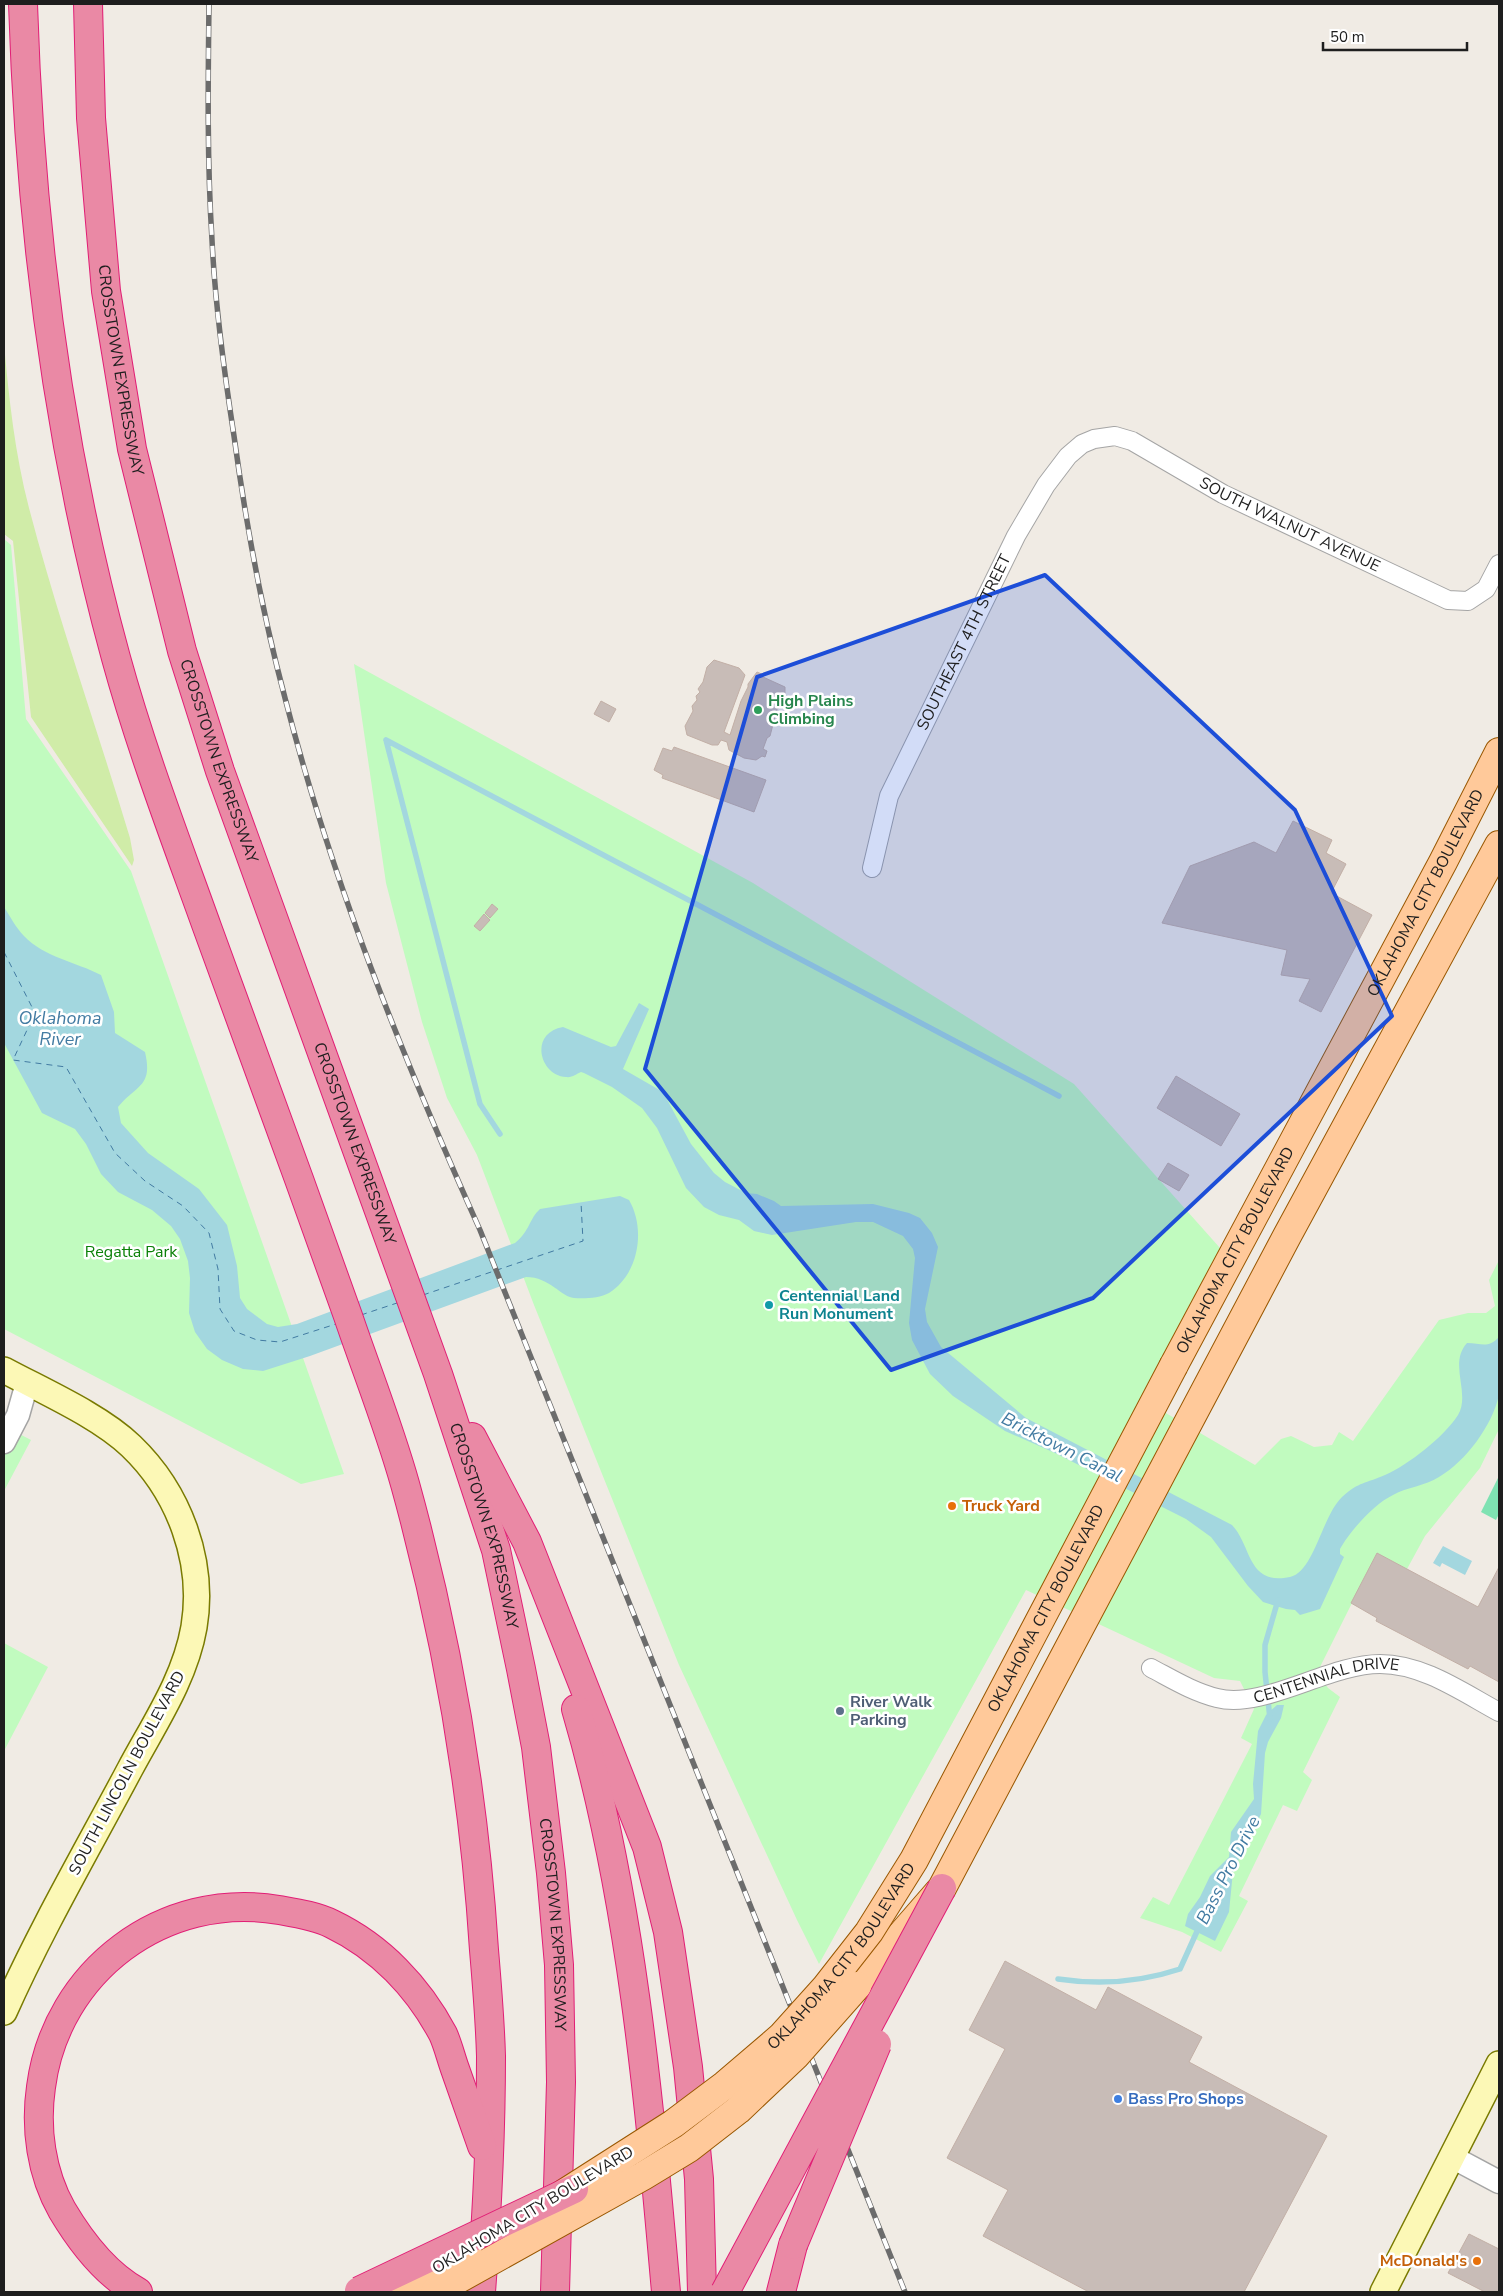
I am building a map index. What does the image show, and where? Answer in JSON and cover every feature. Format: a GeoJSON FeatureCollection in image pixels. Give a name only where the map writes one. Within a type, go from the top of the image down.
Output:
{"type":"FeatureCollection","features":[{"type":"Feature","properties":{"kind":"highway"},"geometry":{"type":"LineString","coordinates":[[23,4],[33,195],[53,367],[89,544],[116,659],[152,771],[324,1247],[404,1480],[436,1610],[468,1780],[478,1864],[491,2051],[488,2163],[481,2292]]}},
{"type":"Feature","properties":{"kind":"highway","name":"CROSSTOWN EXPRESSWAY"},"geometry":{"type":"LineString","coordinates":[[88,4],[91,118],[106,290],[132,449],[182,651],[220,771],[438,1374],[496,1550],[521,1669],[539,1776],[551,1873],[558,1965],[561,2082],[555,2292]]}},
{"type":"Feature","properties":{"kind":"highway"},"geometry":{"type":"LineString","coordinates":[[438,1374],[527,1542],[647,1847],[668,1932],[688,2067],[697,2160],[702,2292]]}},
{"type":"Feature","properties":{"kind":"highway"},"geometry":{"type":"LineString","coordinates":[[527,1542],[586,1742],[622,1915],[648,2096],[666,2292]]}},
{"type":"Feature","properties":{"kind":"highway"},"geometry":{"type":"LineString","coordinates":[[725,2292],[942,1888]]}},
{"type":"Feature","properties":{"kind":"highway"},"geometry":{"type":"LineString","coordinates":[[781,2292],[793,2244],[942,1888]]}},
{"type":"Feature","properties":{"kind":"highway"},"geometry":{"type":"LineString","coordinates":[[138,2292],[112,2273],[90,2252],[72,2228],[55,2196],[43,2161],[38,2104],[43,2070],[52,2041],[66,2011],[82,1986],[123,1946],[178,1917],[222,1906],[260,1906],[294,1912],[330,1923],[359,1939],[381,1955],[406,1980],[443,2035],[488,2163]]}},
{"type":"Feature","properties":{"kind":"highway"},"geometry":{"type":"LineString","coordinates":[[358,2292],[574,2188]]}},
{"type":"Feature","properties":{"kind":"main road","name":"OKLAHOMA CITY BOULEVARD"},"geometry":{"type":"LineString","coordinates":[[397,2292],[574,2188],[673,2124],[732,2079],[781,2037],[826,1988],[869,1932],[914,1860],[1174,1365],[1443,862],[1499,752]]}},
{"type":"Feature","properties":{"kind":"main road","name":"OKLAHOMA CITY BOULEVARD"},"geometry":{"type":"LineString","coordinates":[[436,2292],[643,2176],[689,2148],[738,2110],[796,2055],[942,1888],[1208,1383],[1499,845]]}},
{"type":"Feature","properties":{"kind":"main road","name":"SOUTH LINCOLN BOULEVARD"},"geometry":{"type":"LineString","coordinates":[[4,1370],[109,1428],[130,1445],[163,1483],[177,1507],[188,1538],[196,1584],[192,1635],[178,1681],[26,1961],[4,2012]]}},
{"type":"Feature","properties":{"kind":"main road"},"geometry":{"type":"LineString","coordinates":[[1383,2292],[1499,2064]]}},
{"type":"Feature","properties":{"kind":"street","name":"SOUTH WALNUT AVENUE"},"geometry":{"type":"LineString","coordinates":[[1094,439],[1115,436],[1132,441],[1223,494],[1448,600],[1468,601],[1486,589],[1499,564]]}},
{"type":"Feature","properties":{"kind":"street","name":"SOUTHEAST 4TH STREET"},"geometry":{"type":"LineString","coordinates":[[872,868],[889,796],[1016,536],[1055,470],[1082,444],[1094,439]]}},
{"type":"Feature","properties":{"kind":"street"},"geometry":{"type":"LineString","coordinates":[[4,1442],[18,1416],[27,1383]]}},
{"type":"Feature","properties":{"kind":"street","name":"CENTENNIAL DRIVE"},"geometry":{"type":"LineString","coordinates":[[1151,1668],[1188,1688],[1217,1698],[1245,1700],[1361,1666],[1393,1665],[1423,1672],[1499,1712]]}},
{"type":"Feature","properties":{"kind":"street"},"geometry":{"type":"LineString","coordinates":[[1452,2157],[1499,2182]]}},
{"type":"Feature","properties":{"kind":"highlighted area"},"geometry":{"type":"Polygon","coordinates":[[[1045,575],[1295,810],[1392,1016],[1093,1298],[891,1370],[645,1069],[757,677],[1045,575]]]}},
{"type":"Feature","properties":{"kind":"green space"},"geometry":{"type":"Polygon","coordinates":[[[4,344],[13,426],[29,508],[65,632],[130,838],[134,860],[132,866],[31,717],[13,541],[4,534],[4,344]]]}},
{"type":"Feature","properties":{"kind":"green space","name":"Regatta Park"},"geometry":{"type":"Polygon","coordinates":[[[4,539],[11,545],[26,719],[131,871],[344,1474],[301,1484],[4,1329],[4,539]]]}},
{"type":"Feature","properties":{"kind":"green space"},"geometry":{"type":"Polygon","coordinates":[[[354,664],[753,883],[1074,1084],[1220,1248],[1140,1398],[1255,1465],[1281,1439],[1291,1436],[1314,1447],[1332,1445],[1339,1432],[1353,1441],[1439,1320],[1468,1313],[1486,1313],[1495,1306],[1489,1280],[1499,1260],[1499,1429],[1480,1468],[1425,1536],[1407,1569],[1377,1553],[1317,1673],[1328,1688],[1340,1697],[1303,1772],[1312,1780],[1297,1811],[1283,1805],[1239,1896],[1248,1901],[1221,1952],[1182,1932],[1140,1918],[1153,1897],[1169,1905],[1252,1744],[1241,1738],[1254,1709],[1240,1681],[1214,1678],[1026,1590],[819,1964],[679,1665],[534,1305],[477,1155],[447,1098],[422,1022],[386,883],[354,664]]]}},
{"type":"Feature","properties":{"kind":"green space"},"geometry":{"type":"Polygon","coordinates":[[[4,1426],[31,1440],[4,1491],[4,1426]]]}},
{"type":"Feature","properties":{"kind":"green space"},"geometry":{"type":"Polygon","coordinates":[[[1499,1476],[1499,1514],[1496,1520],[1481,1512],[1499,1476]]]}},
{"type":"Feature","properties":{"kind":"green space"},"geometry":{"type":"Polygon","coordinates":[[[4,1643],[48,1667],[4,1751],[4,1643]]]}},
{"type":"Feature","properties":{"kind":"water","name":"Oklahoma River"},"geometry":{"type":"Polygon","coordinates":[[[4,907],[18,929],[32,943],[51,954],[101,975],[114,1012],[115,1033],[145,1052],[147,1063],[147,1072],[142,1084],[118,1107],[121,1123],[148,1153],[199,1189],[227,1225],[237,1266],[240,1298],[247,1309],[267,1324],[278,1327],[297,1324],[515,1243],[524,1234],[540,1209],[620,1196],[629,1200],[637,1224],[637,1250],[627,1275],[609,1293],[597,1297],[582,1298],[569,1297],[542,1280],[526,1277],[310,1356],[263,1371],[243,1369],[222,1360],[207,1349],[195,1332],[189,1313],[190,1278],[188,1261],[180,1239],[171,1226],[152,1210],[118,1192],[101,1174],[86,1144],[75,1129],[42,1113],[4,1043],[4,907]]]}},
{"type":"Feature","properties":{"kind":"water","name":"Bricktown Canal"},"geometry":{"type":"Polygon","coordinates":[[[639,1003],[649,1009],[623,1069],[663,1092],[691,1144],[714,1173],[725,1182],[746,1193],[757,1194],[781,1206],[873,1204],[909,1213],[920,1218],[932,1233],[938,1247],[925,1309],[927,1322],[941,1347],[1026,1418],[1232,1525],[1252,1562],[1266,1576],[1276,1578],[1290,1577],[1298,1573],[1312,1554],[1329,1517],[1342,1497],[1358,1485],[1385,1475],[1425,1450],[1452,1423],[1458,1415],[1461,1406],[1459,1360],[1467,1343],[1484,1345],[1495,1341],[1499,1337],[1499,1395],[1496,1407],[1476,1442],[1459,1462],[1434,1480],[1398,1492],[1386,1499],[1356,1526],[1340,1549],[1340,1554],[1344,1557],[1320,1609],[1300,1615],[1295,1610],[1263,1602],[1248,1586],[1211,1537],[1186,1519],[1055,1453],[1005,1431],[953,1396],[930,1374],[912,1340],[909,1323],[915,1258],[913,1249],[903,1236],[873,1222],[856,1222],[772,1235],[754,1231],[739,1220],[719,1215],[704,1207],[686,1188],[657,1128],[642,1108],[612,1087],[584,1073],[581,1072],[568,1077],[557,1075],[544,1062],[542,1045],[545,1037],[552,1031],[563,1027],[611,1047],[616,1046],[639,1003]]]}},
{"type":"Feature","properties":{"kind":"water"},"geometry":{"type":"Polygon","coordinates":[[[1443,1546],[1472,1561],[1465,1575],[1442,1563],[1440,1567],[1433,1563],[1443,1546]]]}},
{"type":"Feature","properties":{"kind":"water"},"geometry":{"type":"Polygon","coordinates":[[[1277,1705],[1284,1705],[1281,1718],[1268,1742],[1265,1753],[1261,1814],[1233,1871],[1229,1912],[1215,1941],[1185,1926],[1188,1914],[1200,1897],[1210,1876],[1229,1857],[1231,1832],[1254,1799],[1253,1784],[1258,1731],[1266,1715],[1277,1705]]]}},
{"type":"Feature","properties":{"kind":"building","name":"High Plains Climbing"},"geometry":{"type":"Polygon","coordinates":[[[714,660],[739,668],[745,675],[724,732],[730,735],[748,684],[757,672],[764,675],[763,677],[785,687],[785,694],[781,699],[780,707],[777,709],[770,736],[767,738],[763,749],[767,751],[765,757],[762,756],[756,760],[744,758],[729,750],[727,742],[721,740],[718,745],[712,745],[687,735],[685,726],[693,711],[692,706],[697,700],[696,696],[700,692],[698,689],[703,682],[707,667],[714,660]]]}},
{"type":"Feature","properties":{"kind":"building"},"geometry":{"type":"Polygon","coordinates":[[[601,701],[616,709],[609,722],[594,714],[601,701]]]}},
{"type":"Feature","properties":{"kind":"building"},"geometry":{"type":"Polygon","coordinates":[[[674,747],[766,780],[754,812],[662,778],[663,775],[654,770],[663,748],[672,751],[674,747]]]}},
{"type":"Feature","properties":{"kind":"building"},"geometry":{"type":"Polygon","coordinates":[[[1293,821],[1332,840],[1326,853],[1346,864],[1331,893],[1372,915],[1321,1012],[1299,1001],[1310,979],[1281,975],[1287,950],[1162,923],[1190,866],[1254,842],[1276,853],[1293,821]]]}},
{"type":"Feature","properties":{"kind":"building"},"geometry":{"type":"Polygon","coordinates":[[[492,904],[498,909],[490,918],[485,913],[492,904]]]}},
{"type":"Feature","properties":{"kind":"building"},"geometry":{"type":"Polygon","coordinates":[[[484,914],[490,920],[480,931],[474,926],[484,914]]]}},
{"type":"Feature","properties":{"kind":"building"},"geometry":{"type":"Polygon","coordinates":[[[1176,1076],[1240,1114],[1221,1146],[1157,1108],[1176,1076]]]}},
{"type":"Feature","properties":{"kind":"building"},"geometry":{"type":"Polygon","coordinates":[[[1168,1163],[1189,1175],[1179,1191],[1158,1179],[1168,1163]]]}},
{"type":"Feature","properties":{"kind":"building"},"geometry":{"type":"Polygon","coordinates":[[[1377,1553],[1478,1607],[1499,1567],[1499,1682],[1470,1666],[1468,1669],[1376,1621],[1377,1618],[1351,1603],[1377,1553]]]}},
{"type":"Feature","properties":{"kind":"building","name":"Bass Pro Shops"},"geometry":{"type":"Polygon","coordinates":[[[1005,1961],[1096,2010],[1108,1987],[1202,2037],[1189,2062],[1327,2136],[1244,2292],[1089,2292],[983,2236],[1008,2190],[947,2158],[1005,2049],[969,2030],[1005,1961]]]}},
{"type":"Feature","properties":{"kind":"building","name":"McDonald's"},"geometry":{"type":"Polygon","coordinates":[[[1469,2234],[1499,2249],[1499,2292],[1485,2292],[1448,2273],[1469,2234]]]}},
{"type":"Feature","properties":{"kind":"waterway"},"geometry":{"type":"LineString","coordinates":[[386,740],[1059,1096]]}},
{"type":"Feature","properties":{"kind":"waterway"},"geometry":{"type":"LineString","coordinates":[[386,740],[480,1104],[500,1134]]}},
{"type":"Feature","properties":{"kind":"waterway","name":"Bass Pro Drive"},"geometry":{"type":"LineString","coordinates":[[1270,1719],[1265,1672],[1265,1645],[1278,1600]]}},
{"type":"Feature","properties":{"kind":"waterway","name":"Bass Pro Drive"},"geometry":{"type":"LineString","coordinates":[[1058,1979],[1088,1982],[1119,1981],[1150,1977],[1180,1969],[1199,1927]]}},
{"type":"Feature","properties":{"kind":"ferry route"},"geometry":{"type":"LineString","coordinates":[[4,952],[35,1013],[13,1060],[66,1067],[115,1153],[145,1181],[183,1206],[209,1233],[218,1269],[220,1309],[234,1331],[257,1340],[280,1342],[336,1324]]}},
{"type":"Feature","properties":{"kind":"ferry route"},"geometry":{"type":"LineString","coordinates":[[423,1295],[583,1241],[581,1202]]}},
{"type":"Feature","properties":{"kind":"ferry route"},"geometry":{"type":"LineString","coordinates":[[361,1315],[397,1303]]}},
{"type":"Feature","properties":{"kind":"railway"},"geometry":{"type":"LineString","coordinates":[[209,4],[209,181],[213,264],[220,338],[255,568],[277,666],[324,835],[397,1035],[480,1230],[905,2292]]}},
{"type":"Feature","properties":{"kind":"place","name":"High Plains Climbing"},"geometry":{"type":"Point","coordinates":[758,710]}},
{"type":"Feature","properties":{"kind":"place","name":"Centennial Land Run Monument"},"geometry":{"type":"Point","coordinates":[769,1305]}},
{"type":"Feature","properties":{"kind":"place","name":"Truck Yard"},"geometry":{"type":"Point","coordinates":[952,1506]}},
{"type":"Feature","properties":{"kind":"place","name":"River Walk Parking"},"geometry":{"type":"Point","coordinates":[840,1711]}},
{"type":"Feature","properties":{"kind":"place","name":"Bass Pro Shops"},"geometry":{"type":"Point","coordinates":[1118,2099]}},
{"type":"Feature","properties":{"kind":"place","name":"McDonald's"},"geometry":{"type":"Point","coordinates":[1477,2261]}}]}
